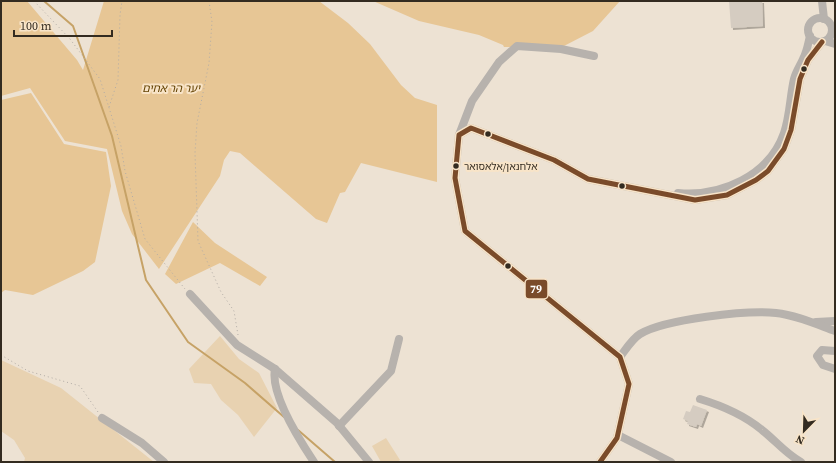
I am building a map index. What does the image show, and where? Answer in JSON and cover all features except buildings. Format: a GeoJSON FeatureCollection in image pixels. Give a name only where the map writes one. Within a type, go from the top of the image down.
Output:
{"type":"FeatureCollection","features":[{"type":"Feature","properties":{"kind":"street"},"geometry":{"type":"LineString","coordinates":[[822,1],[824,19]]}},
{"type":"Feature","properties":{"kind":"street"},"geometry":{"type":"LineString","coordinates":[[459,135],[472,128],[554,160],[588,179],[695,200],[711,198],[741,189],[768,171],[778,158],[788,139],[800,79],[808,60],[823,42],[833,35],[830,23],[820,18],[812,21],[809,28],[810,36],[806,52],[794,79],[785,132],[764,164],[741,182],[722,190],[700,193],[655,192]]}},
{"type":"Feature","properties":{"kind":"street"},"geometry":{"type":"LineString","coordinates":[[810,36],[816,41],[835,44]]}},
{"type":"Feature","properties":{"kind":"street"},"geometry":{"type":"LineString","coordinates":[[594,56],[561,49],[517,46],[499,62],[472,101],[459,135],[455,178],[465,231],[620,357],[629,384],[618,435],[600,462]]}},
{"type":"Feature","properties":{"kind":"street"},"geometry":{"type":"LineString","coordinates":[[190,294],[237,345],[275,369],[340,426],[369,462]]}},
{"type":"Feature","properties":{"kind":"street"},"geometry":{"type":"LineString","coordinates":[[620,357],[639,334],[648,330],[687,320],[713,316],[777,313],[835,330]]}},
{"type":"Feature","properties":{"kind":"street"},"geometry":{"type":"LineString","coordinates":[[811,322],[835,322]]}},
{"type":"Feature","properties":{"kind":"street"},"geometry":{"type":"LineString","coordinates":[[340,426],[391,371],[399,339]]}},
{"type":"Feature","properties":{"kind":"street"},"geometry":{"type":"LineString","coordinates":[[835,351],[822,350],[818,356],[823,365],[835,369]]}},
{"type":"Feature","properties":{"kind":"street"},"geometry":{"type":"LineString","coordinates":[[275,369],[273,379],[294,432],[314,462]]}},
{"type":"Feature","properties":{"kind":"street"},"geometry":{"type":"LineString","coordinates":[[700,399],[724,406],[744,417],[760,428],[801,462]]}},
{"type":"Feature","properties":{"kind":"street"},"geometry":{"type":"LineString","coordinates":[[102,418],[142,443],[164,462]]}},
{"type":"Feature","properties":{"kind":"street"},"geometry":{"type":"LineString","coordinates":[[618,435],[671,462]]}},
{"type":"Feature","properties":{"kind":"path"},"geometry":{"type":"LineString","coordinates":[[34,1],[70,39],[100,79],[121,146],[125,171],[136,213],[145,239],[190,294]]}},
{"type":"Feature","properties":{"kind":"path"},"geometry":{"type":"LineString","coordinates":[[109,107],[118,80],[120,15],[122,1]]}},
{"type":"Feature","properties":{"kind":"path"},"geometry":{"type":"LineString","coordinates":[[209,1],[212,22],[209,63],[197,123],[195,153],[198,241],[221,292],[234,311],[238,331],[237,345]]}},
{"type":"Feature","properties":{"kind":"path"},"geometry":{"type":"LineString","coordinates":[[1,355],[28,371],[80,386],[102,418]]}},
{"type":"Feature","properties":{"kind":"shaded area"},"geometry":{"type":"Polygon","coordinates":[[[220,336],[239,359],[259,373],[277,408],[254,437],[238,415],[221,400],[211,384],[194,383],[189,369],[220,336]]]}},
{"type":"Feature","properties":{"kind":"shaded area"},"geometry":{"type":"Polygon","coordinates":[[[1,360],[61,388],[154,462],[24,462],[25,458],[14,440],[1,431],[1,360]]]}},
{"type":"Feature","properties":{"kind":"shaded area"},"geometry":{"type":"Polygon","coordinates":[[[386,438],[400,460],[397,462],[381,462],[372,446],[386,438]]]}},
{"type":"Feature","properties":{"kind":"green space","name":"יער הר אחים"},"geometry":{"type":"Polygon","coordinates":[[[1,1],[27,1],[77,60],[83,70],[104,1],[319,1],[348,23],[370,44],[401,85],[415,98],[437,105],[437,182],[361,163],[345,192],[340,193],[327,223],[316,219],[240,153],[230,151],[224,160],[220,176],[159,269],[132,234],[122,211],[107,149],[65,141],[30,88],[1,96],[1,1]]]}},
{"type":"Feature","properties":{"kind":"green space"},"geometry":{"type":"Polygon","coordinates":[[[373,1],[620,1],[593,31],[562,47],[504,47],[503,45],[479,35],[419,21],[373,1]]]}},
{"type":"Feature","properties":{"kind":"green space"},"geometry":{"type":"Polygon","coordinates":[[[31,93],[64,144],[106,152],[111,186],[95,262],[83,271],[33,295],[5,290],[1,293],[1,100],[31,93]]]}},
{"type":"Feature","properties":{"kind":"green space"},"geometry":{"type":"Polygon","coordinates":[[[193,222],[215,243],[267,277],[260,286],[220,263],[176,284],[165,274],[193,222]]]}},
{"type":"Feature","properties":{"kind":"waterway"},"geometry":{"type":"LineString","coordinates":[[44,1],[73,26],[112,136],[146,280],[188,342],[245,383],[284,417]]}},
{"type":"Feature","properties":{"kind":"waterway"},"geometry":{"type":"LineString","coordinates":[[298,430],[335,462]]}},
{"type":"Feature","properties":{"kind":"transit line","name":"79"},"geometry":{"type":"LineString","coordinates":[[600,462],[617,438],[629,384],[620,357],[465,231],[455,178],[459,135],[471,128],[554,160],[588,179],[695,200],[727,195],[756,180],[768,171],[784,149],[791,130],[800,79],[808,60],[822,42]]}},
{"type":"Feature","properties":{"kind":"place","name":"אלחנאן/אלאסואר"},"geometry":{"type":"Point","coordinates":[456,166]}}]}
